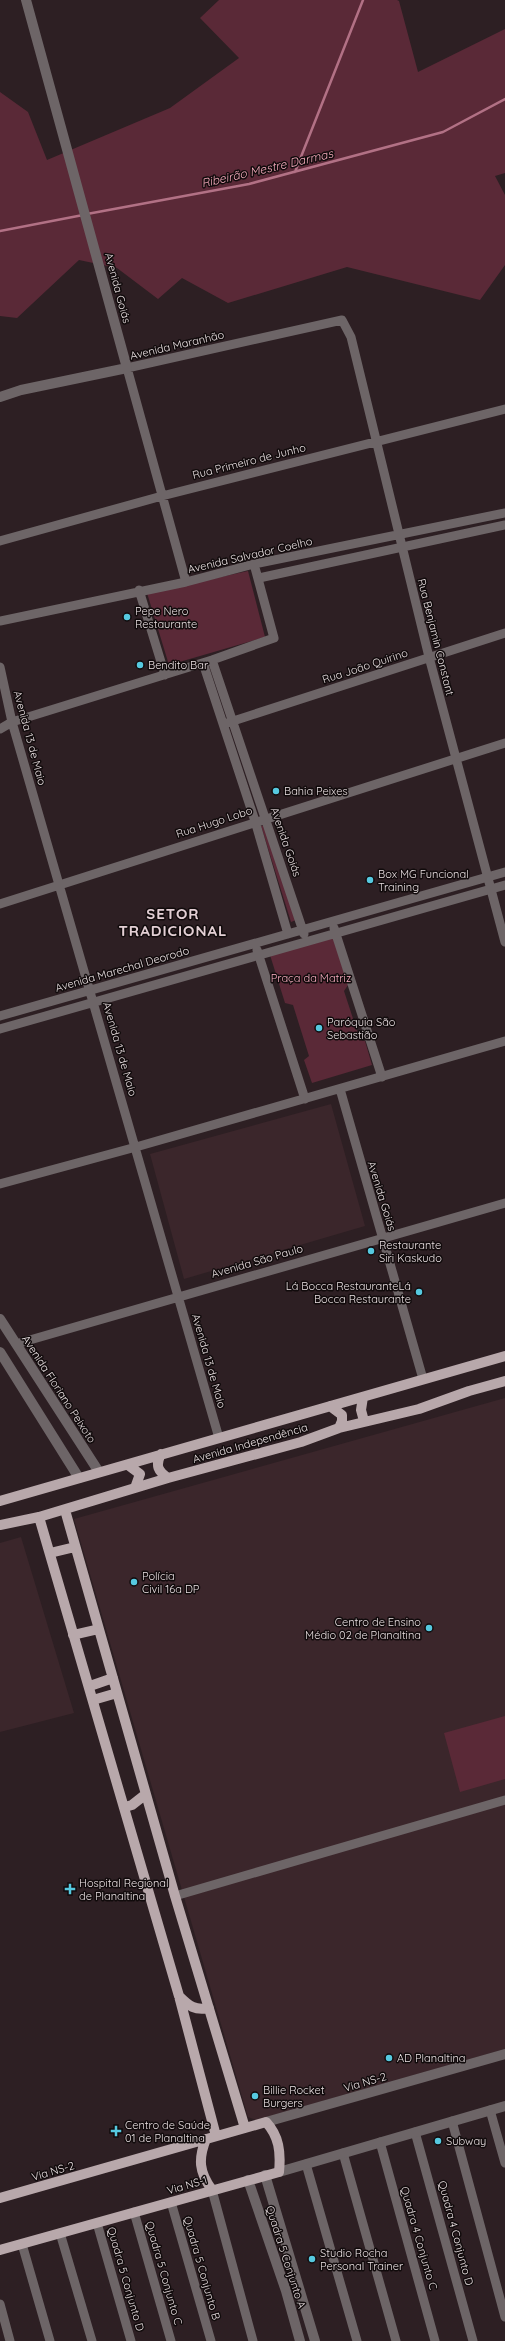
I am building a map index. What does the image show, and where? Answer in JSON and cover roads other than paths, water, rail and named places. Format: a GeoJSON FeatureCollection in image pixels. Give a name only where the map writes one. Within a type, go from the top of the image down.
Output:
{"type":"FeatureCollection","features":[{"type":"Feature","properties":{"kind":"main road","name":"Avenida Independência"},"geometry":{"type":"LineString","coordinates":[[0,1501],[505,1356]]}},
{"type":"Feature","properties":{"kind":"main road","name":"Avenida Independência"},"geometry":{"type":"LineString","coordinates":[[1,1526],[39,1518],[168,1478],[294,1444],[339,1428],[406,1413],[505,1381]]}},
{"type":"Feature","properties":{"kind":"main road"},"geometry":{"type":"LineString","coordinates":[[363,1397],[361,1410],[364,1422]]}},
{"type":"Feature","properties":{"kind":"main road"},"geometry":{"type":"LineString","coordinates":[[330,1406],[342,1415],[342,1422],[339,1428]]}},
{"type":"Feature","properties":{"kind":"main road"},"geometry":{"type":"LineString","coordinates":[[160,1454],[157,1462],[158,1467],[160,1473],[168,1478]]}},
{"type":"Feature","properties":{"kind":"main road"},"geometry":{"type":"LineString","coordinates":[[128,1464],[140,1474],[135,1488]]}},
{"type":"Feature","properties":{"kind":"main road"},"geometry":{"type":"LineString","coordinates":[[65,1510],[146,1794],[245,2128]]}},
{"type":"Feature","properties":{"kind":"main road"},"geometry":{"type":"LineString","coordinates":[[39,1518],[125,1807],[179,1996],[216,2136]]}},
{"type":"Feature","properties":{"kind":"main road"},"geometry":{"type":"LineString","coordinates":[[50,1553],[76,1547]]}},
{"type":"Feature","properties":{"kind":"main road"},"geometry":{"type":"LineString","coordinates":[[73,1635],[99,1630]]}},
{"type":"Feature","properties":{"kind":"main road"},"geometry":{"type":"LineString","coordinates":[[90,1686],[113,1678]]}},
{"type":"Feature","properties":{"kind":"main road"},"geometry":{"type":"LineString","coordinates":[[93,1700],[117,1693]]}},
{"type":"Feature","properties":{"kind":"main road"},"geometry":{"type":"LineString","coordinates":[[125,1807],[132,1805],[146,1794]]}},
{"type":"Feature","properties":{"kind":"main road"},"geometry":{"type":"LineString","coordinates":[[179,1996],[189,2006],[195,2009],[209,2008]]}},
{"type":"Feature","properties":{"kind":"main road"},"geometry":{"type":"LineString","coordinates":[[266,2122],[276,2136],[280,2159],[279,2172]]}},
{"type":"Feature","properties":{"kind":"main road","name":"Via NS-2"},"geometry":{"type":"LineString","coordinates":[[0,2198],[266,2122]]}},
{"type":"Feature","properties":{"kind":"main road"},"geometry":{"type":"LineString","coordinates":[[206,2139],[200,2155],[200,2166],[203,2178],[212,2190]]}},
{"type":"Feature","properties":{"kind":"main road","name":"Via NS-1"},"geometry":{"type":"LineString","coordinates":[[0,2250],[279,2172]]}},
{"type":"Feature","properties":{"kind":"street","name":"Avenida Goiás"},"geometry":{"type":"LineString","coordinates":[[26,0],[186,582]]}},
{"type":"Feature","properties":{"kind":"street","name":"Avenida Maranhão"},"geometry":{"type":"LineString","coordinates":[[0,397],[21,390],[342,320],[351,337]]}},
{"type":"Feature","properties":{"kind":"street","name":"Rua Benjamin Constant"},"geometry":{"type":"LineString","coordinates":[[351,337],[401,548],[455,759],[505,942]]}},
{"type":"Feature","properties":{"kind":"street","name":"Rua Primeiro de Junho"},"geometry":{"type":"LineString","coordinates":[[0,541],[162,496],[505,409]]}},
{"type":"Feature","properties":{"kind":"street","name":"Avenida Salvador Coelho"},"geometry":{"type":"LineString","coordinates":[[0,621],[139,590],[186,582],[254,564],[398,536],[505,513]]}},
{"type":"Feature","properties":{"kind":"street"},"geometry":{"type":"LineString","coordinates":[[259,578],[505,525]]}},
{"type":"Feature","properties":{"kind":"street"},"geometry":{"type":"LineString","coordinates":[[0,729],[12,722],[208,662],[274,638],[254,564]]}},
{"type":"Feature","properties":{"kind":"street"},"geometry":{"type":"LineString","coordinates":[[139,590],[165,675]]}},
{"type":"Feature","properties":{"kind":"street","name":"Rua João Quirino"},"geometry":{"type":"LineString","coordinates":[[228,723],[429,657],[505,634]]}},
{"type":"Feature","properties":{"kind":"street","name":"Avenida Goiás"},"geometry":{"type":"LineString","coordinates":[[208,662],[228,723],[288,934]]}},
{"type":"Feature","properties":{"kind":"street","name":"Avenida 13 de Maio"},"geometry":{"type":"LineString","coordinates":[[0,667],[12,722],[136,1147],[218,1438]]}},
{"type":"Feature","properties":{"kind":"street","name":"Avenida Goiás"},"geometry":{"type":"LineString","coordinates":[[228,723],[265,818],[306,941]]}},
{"type":"Feature","properties":{"kind":"street","name":"Rua Hugo Lobo"},"geometry":{"type":"LineString","coordinates":[[0,904],[255,821],[505,743]]}},
{"type":"Feature","properties":{"kind":"street","name":"Avenida Marechal Deorodo"},"geometry":{"type":"LineString","coordinates":[[0,1016],[505,872]]}},
{"type":"Feature","properties":{"kind":"street"},"geometry":{"type":"LineString","coordinates":[[0,1029],[505,885]]}},
{"type":"Feature","properties":{"kind":"street"},"geometry":{"type":"LineString","coordinates":[[332,922],[382,1077]]}},
{"type":"Feature","properties":{"kind":"street"},"geometry":{"type":"LineString","coordinates":[[255,943],[305,1099]]}},
{"type":"Feature","properties":{"kind":"street"},"geometry":{"type":"LineString","coordinates":[[0,1184],[136,1147],[505,1041]]}},
{"type":"Feature","properties":{"kind":"street","name":"Avenida Goiás"},"geometry":{"type":"LineString","coordinates":[[340,1089],[423,1379]]}},
{"type":"Feature","properties":{"kind":"street","name":"Avenida São Paulo"},"geometry":{"type":"LineString","coordinates":[[16,1344],[178,1296],[505,1203]]}},
{"type":"Feature","properties":{"kind":"street","name":"Avenida Floriano Peixoto"},"geometry":{"type":"LineString","coordinates":[[0,1319],[99,1472]]}},
{"type":"Feature","properties":{"kind":"street"},"geometry":{"type":"LineString","coordinates":[[0,1352],[79,1478]]}},
{"type":"Feature","properties":{"kind":"street"},"geometry":{"type":"LineString","coordinates":[[38,1414],[55,1406]]}},
{"type":"Feature","properties":{"kind":"street"},"geometry":{"type":"LineString","coordinates":[[176,1896],[505,1800]]}},
{"type":"Feature","properties":{"kind":"street","name":"Via NS-2"},"geometry":{"type":"LineString","coordinates":[[266,2122],[505,2054]]}},
{"type":"Feature","properties":{"kind":"street"},"geometry":{"type":"LineString","coordinates":[[380,2142],[505,2106]]}},
{"type":"Feature","properties":{"kind":"street"},"geometry":{"type":"LineString","coordinates":[[490,2110],[505,2163]]}},
{"type":"Feature","properties":{"kind":"street"},"geometry":{"type":"LineString","coordinates":[[452,2121],[505,2317]]}},
{"type":"Feature","properties":{"kind":"street","name":"Quadra 4 Conjunto D"},"geometry":{"type":"LineString","coordinates":[[415,2132],[473,2341]]}},
{"type":"Feature","properties":{"kind":"street","name":"Via NS-1"},"geometry":{"type":"LineString","coordinates":[[279,2172],[380,2142]]}},
{"type":"Feature","properties":{"kind":"street","name":"Quadra 4 Conjunto C"},"geometry":{"type":"LineString","coordinates":[[380,2142],[435,2341]]}},
{"type":"Feature","properties":{"kind":"street"},"geometry":{"type":"LineString","coordinates":[[343,2153],[396,2341]]}},
{"type":"Feature","properties":{"kind":"street"},"geometry":{"type":"LineString","coordinates":[[306,2164],[357,2341]]}},
{"type":"Feature","properties":{"kind":"street"},"geometry":{"type":"LineString","coordinates":[[265,2175],[315,2341]]}},
{"type":"Feature","properties":{"kind":"street","name":"Quadra 5 Conjunto A"},"geometry":{"type":"LineString","coordinates":[[248,2180],[286,2291],[300,2341]]}},
{"type":"Feature","properties":{"kind":"street"},"geometry":{"type":"LineString","coordinates":[[212,2190],[253,2341]]}},
{"type":"Feature","properties":{"kind":"street","name":"Quadra 5 Conjunto B"},"geometry":{"type":"LineString","coordinates":[[171,2202],[211,2341]]}},
{"type":"Feature","properties":{"kind":"street","name":"Quadra 5 Conjunto C"},"geometry":{"type":"LineString","coordinates":[[134,2212],[171,2341]]}},
{"type":"Feature","properties":{"kind":"street","name":"Quadra 5 Conjunto D"},"geometry":{"type":"LineString","coordinates":[[98,2223],[131,2341]]}},
{"type":"Feature","properties":{"kind":"street"},"geometry":{"type":"LineString","coordinates":[[60,2233],[92,2341]]}},
{"type":"Feature","properties":{"kind":"street"},"geometry":{"type":"LineString","coordinates":[[22,2244],[50,2341]]}},
{"type":"Feature","properties":{"kind":"street"},"geometry":{"type":"LineString","coordinates":[[286,2291],[293,2294],[299,2286]]}},
{"type":"Feature","properties":{"kind":"street"},"geometry":{"type":"LineString","coordinates":[[0,2304],[10,2341]]}},
{"type":"Feature","properties":{"kind":"street"},"geometry":{"type":"LineString","coordinates":[[294,2319],[299,2314],[308,2314]]}},
{"type":"Feature","properties":{"kind":"waterway"},"geometry":{"type":"LineString","coordinates":[[295,172],[363,0]]}},
{"type":"Feature","properties":{"kind":"waterway","name":"Ribeirão Mestre Darmas"},"geometry":{"type":"LineString","coordinates":[[87,214],[249,184],[443,132],[505,99]]}},
{"type":"Feature","properties":{"kind":"waterway","name":"Ribeirão Mestre Darmas"},"geometry":{"type":"LineString","coordinates":[[0,231],[83,215]]}},
{"type":"Feature","properties":{"kind":"place","name":"Pepe Nero Restaurante"},"geometry":{"type":"Point","coordinates":[127,617]}},
{"type":"Feature","properties":{"kind":"place","name":"Bendito Bar"},"geometry":{"type":"Point","coordinates":[140,665]}},
{"type":"Feature","properties":{"kind":"place","name":"Bahia Peixes"},"geometry":{"type":"Point","coordinates":[276,791]}},
{"type":"Feature","properties":{"kind":"place","name":"Box MG Funcional Training"},"geometry":{"type":"Point","coordinates":[370,880]}},
{"type":"Feature","properties":{"kind":"place","name":"Paróquia São Sebastião"},"geometry":{"type":"Point","coordinates":[319,1028]}},
{"type":"Feature","properties":{"kind":"place","name":"Restaurante Siri Kaskudo"},"geometry":{"type":"Point","coordinates":[371,1251]}},
{"type":"Feature","properties":{"kind":"place","name":"Lá Bocca RestauranteLá Bocca Restaurante"},"geometry":{"type":"Point","coordinates":[419,1292]}},
{"type":"Feature","properties":{"kind":"place","name":"Polícia Civil 16a DP"},"geometry":{"type":"Point","coordinates":[134,1582]}},
{"type":"Feature","properties":{"kind":"place","name":"Centro de Ensino Médio 02 de Planaltina"},"geometry":{"type":"Point","coordinates":[429,1628]}},
{"type":"Feature","properties":{"kind":"place","name":"Hospital Regional de Planaltina"},"geometry":{"type":"Point","coordinates":[70,1889]}},
{"type":"Feature","properties":{"kind":"place","name":"AD Planaltina"},"geometry":{"type":"Point","coordinates":[389,2058]}},
{"type":"Feature","properties":{"kind":"place","name":"Billie Rocket Burgers"},"geometry":{"type":"Point","coordinates":[255,2096]}},
{"type":"Feature","properties":{"kind":"place","name":"Centro de Saúde 01 de Planaltina"},"geometry":{"type":"Point","coordinates":[116,2131]}},
{"type":"Feature","properties":{"kind":"place","name":"Subway"},"geometry":{"type":"Point","coordinates":[438,2141]}},
{"type":"Feature","properties":{"kind":"place","name":"Studio Rocha Personal Trainer"},"geometry":{"type":"Point","coordinates":[312,2259]}},
{"type":"Feature","properties":{"kind":"district","name":"SETOR TRADICIONAL"},"geometry":{"type":"Point","coordinates":[173,922]}},
{"type":"Feature","properties":{"kind":"park label","name":"Praça da Matriz"},"geometry":{"type":"Point","coordinates":[311,978]}}]}
